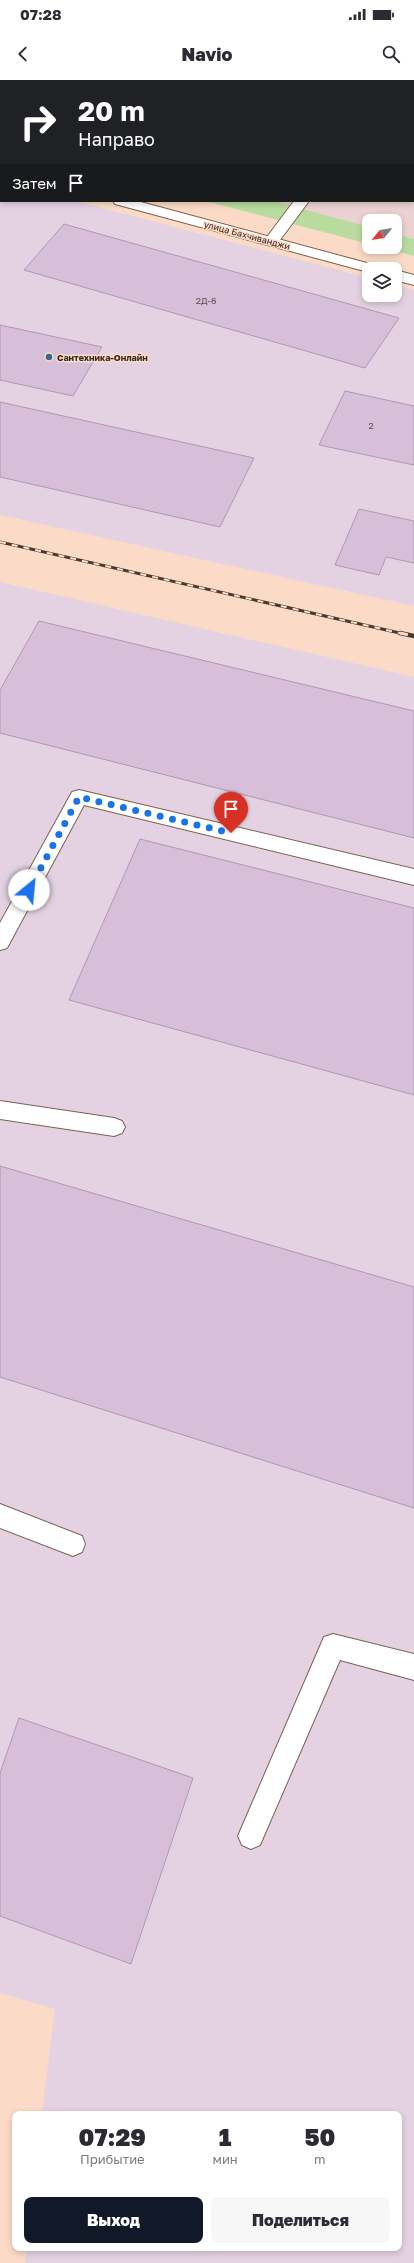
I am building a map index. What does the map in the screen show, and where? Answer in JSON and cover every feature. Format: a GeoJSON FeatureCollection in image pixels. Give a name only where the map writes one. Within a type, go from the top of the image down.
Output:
{"type":"FeatureCollection","features":[{"type":"Feature","properties":{"kind":"main road","name":"улица Бахчиванджи"},"geometry":{"type":"LineString","coordinates":[[124,202],[362,266]]}},
{"type":"Feature","properties":{"kind":"main road"},"geometry":{"type":"LineString","coordinates":[[272,241],[301,202]]}},
{"type":"Feature","properties":{"kind":"main road"},"geometry":{"type":"LineString","coordinates":[[402,277],[414,280]]}},
{"type":"Feature","properties":{"kind":"main road"},"geometry":{"type":"LineString","coordinates":[[0,942],[79,797],[414,877]]}},
{"type":"Feature","properties":{"kind":"main road"},"geometry":{"type":"LineString","coordinates":[[0,1110],[114,1127]]}},
{"type":"Feature","properties":{"kind":"main road"},"geometry":{"type":"LineString","coordinates":[[0,1516],[73,1544]]}},
{"type":"Feature","properties":{"kind":"main road"},"geometry":{"type":"LineString","coordinates":[[251,1836],[333,1646],[414,1667]]}},
{"type":"Feature","properties":{"kind":"shaded area"},"geometry":{"type":"Polygon","coordinates":[[[0,202],[80,202],[362,276],[362,302],[402,302],[402,287],[414,290],[414,606],[0,515],[0,202]]]}},
{"type":"Feature","properties":{"kind":"shaded area"},"geometry":{"type":"Polygon","coordinates":[[[278,202],[414,202],[414,239],[402,236],[402,214],[362,214],[362,225],[278,202]]]}},
{"type":"Feature","properties":{"kind":"shaded area"},"geometry":{"type":"Polygon","coordinates":[[[0,582],[414,677],[414,2263],[25,2263],[27,2251],[402,2251],[402,2111],[42,2111],[55,2009],[0,1993],[0,582]]]}},
{"type":"Feature","properties":{"kind":"green space"},"geometry":{"type":"Polygon","coordinates":[[[210,202],[278,202],[362,225],[362,242],[210,202]]]}},
{"type":"Feature","properties":{"kind":"green space"},"geometry":{"type":"Polygon","coordinates":[[[402,236],[414,239],[414,256],[402,253],[402,236]]]}},
{"type":"Feature","properties":{"kind":"building"},"geometry":{"type":"Polygon","coordinates":[[[64,224],[399,318],[365,368],[24,270],[64,224]]]}},
{"type":"Feature","properties":{"kind":"building"},"geometry":{"type":"Polygon","coordinates":[[[0,325],[102,347],[73,396],[0,380],[0,325]]]}},
{"type":"Feature","properties":{"kind":"building"},"geometry":{"type":"Polygon","coordinates":[[[345,391],[414,406],[414,465],[319,445],[345,391]]]}},
{"type":"Feature","properties":{"kind":"building"},"geometry":{"type":"Polygon","coordinates":[[[0,402],[254,458],[220,527],[0,477],[0,402]]]}},
{"type":"Feature","properties":{"kind":"building"},"geometry":{"type":"Polygon","coordinates":[[[359,509],[414,521],[414,563],[386,557],[379,575],[335,565],[359,509]]]}},
{"type":"Feature","properties":{"kind":"building"},"geometry":{"type":"Polygon","coordinates":[[[39,621],[414,711],[414,838],[0,733],[0,690],[39,621]]]}},
{"type":"Feature","properties":{"kind":"building"},"geometry":{"type":"Polygon","coordinates":[[[140,839],[414,908],[414,1095],[69,1000],[140,839]]]}},
{"type":"Feature","properties":{"kind":"building"},"geometry":{"type":"Polygon","coordinates":[[[0,1166],[414,1287],[414,1508],[0,1377],[0,1166]]]}},
{"type":"Feature","properties":{"kind":"building"},"geometry":{"type":"Polygon","coordinates":[[[19,1718],[193,1778],[131,1964],[0,1916],[0,1773],[19,1718]]]}},
{"type":"Feature","properties":{"kind":"railway"},"geometry":{"type":"LineString","coordinates":[[0,542],[404,634]]}},
{"type":"Feature","properties":{"kind":"railway"},"geometry":{"type":"LineString","coordinates":[[400,633],[414,636]]}},
{"type":"Feature","properties":{"kind":"place","name":"Сантехника-Онлайн"},"geometry":{"type":"Point","coordinates":[49,357]}},
{"type":"Feature","properties":{"kind":"route"},"geometry":{"type":"LineString","coordinates":[[29,890],[79,797],[231,833]]}}]}
